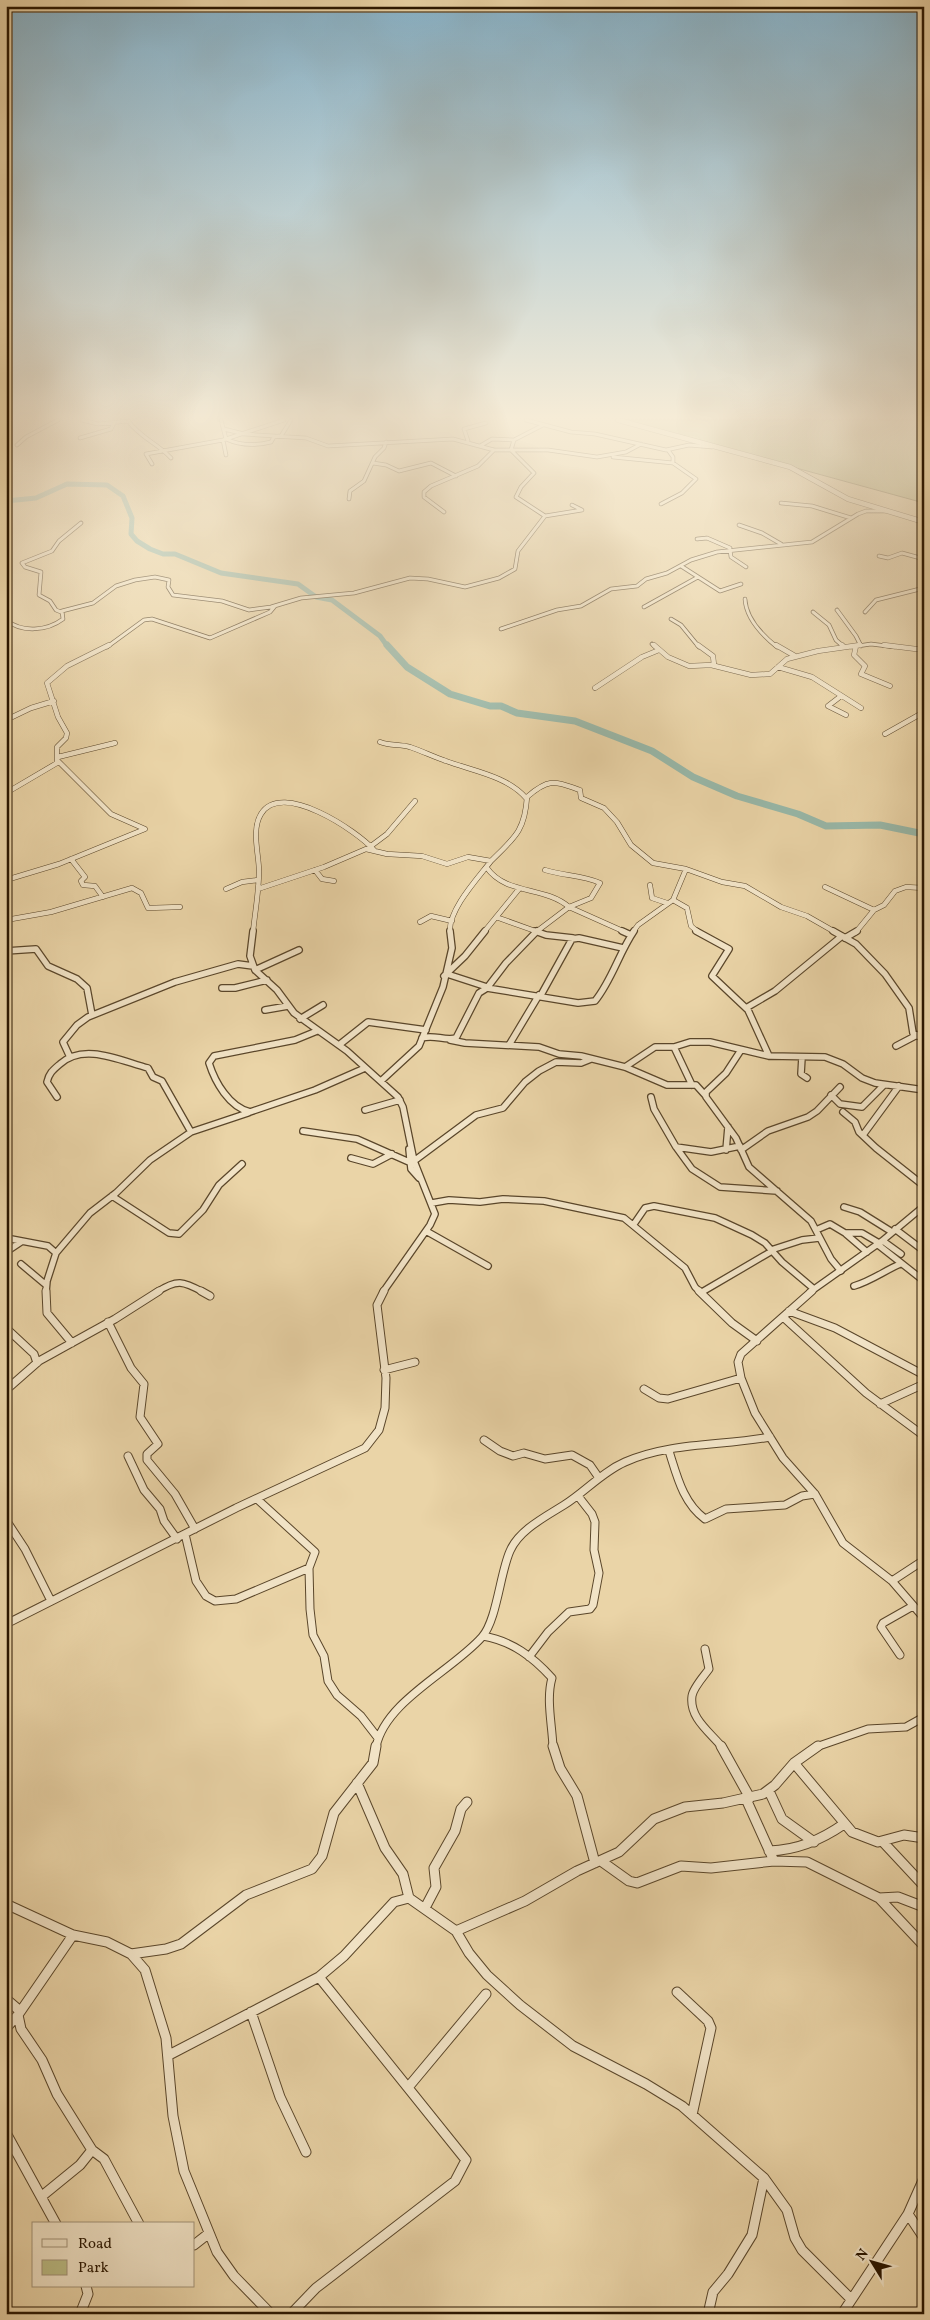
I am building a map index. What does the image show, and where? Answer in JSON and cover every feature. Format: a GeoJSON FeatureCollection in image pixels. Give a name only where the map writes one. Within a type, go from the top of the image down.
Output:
{"type":"FeatureCollection","features":[{"type":"Feature","properties":{"kind":"street"},"geometry":{"type":"LineString","coordinates":[[6,620],[10,624],[45,629],[63,619],[60,612],[56,610],[50,601],[39,595],[41,572],[25,567],[22,563],[52,551],[59,541],[75,528]]}},
{"type":"Feature","properties":{"kind":"street"},"geometry":{"type":"LineString","coordinates":[[60,612],[93,604],[120,585],[142,578],[155,577],[169,580],[168,587],[170,593],[179,597],[222,601],[246,610],[275,606],[301,598],[354,594],[410,578],[428,579],[458,588],[499,578],[515,568],[518,551],[536,528]]}},
{"type":"Feature","properties":{"kind":"street"},"geometry":{"type":"LineString","coordinates":[[748,528],[762,533],[781,544]]}},
{"type":"Feature","properties":{"kind":"street"},"geometry":{"type":"LineString","coordinates":[[501,629],[558,610],[581,606],[611,589],[637,586],[646,579],[667,573],[697,558],[732,550],[812,542],[834,528]]}},
{"type":"Feature","properties":{"kind":"street"},"geometry":{"type":"LineString","coordinates":[[697,538],[707,538],[732,550]]}},
{"type":"Feature","properties":{"kind":"street"},"geometry":{"type":"LineString","coordinates":[[732,550],[731,557],[746,567]]}},
{"type":"Feature","properties":{"kind":"street"},"geometry":{"type":"LineString","coordinates":[[878,556],[888,558],[902,553],[924,559]]}},
{"type":"Feature","properties":{"kind":"street"},"geometry":{"type":"LineString","coordinates":[[681,566],[720,591],[741,584]]}},
{"type":"Feature","properties":{"kind":"street"},"geometry":{"type":"LineString","coordinates":[[644,607],[698,577]]}},
{"type":"Feature","properties":{"kind":"street"},"geometry":{"type":"LineString","coordinates":[[865,612],[876,600],[924,588]]}},
{"type":"Feature","properties":{"kind":"street"},"geometry":{"type":"LineString","coordinates":[[746,599],[745,610],[757,627],[776,646],[796,656]]}},
{"type":"Feature","properties":{"kind":"street"},"geometry":{"type":"LineString","coordinates":[[6,793],[52,768],[58,759],[57,747],[66,738],[67,733],[58,717],[47,686],[51,679],[72,663],[108,646],[144,620],[152,619],[210,638],[262,616],[270,612],[275,606]]}},
{"type":"Feature","properties":{"kind":"street"},"geometry":{"type":"LineString","coordinates":[[837,610],[843,622],[857,636],[858,646],[855,658],[865,666],[860,674],[890,686]]}},
{"type":"Feature","properties":{"kind":"street"},"geometry":{"type":"LineString","coordinates":[[812,612],[828,625],[836,640],[844,647]]}},
{"type":"Feature","properties":{"kind":"street"},"geometry":{"type":"LineString","coordinates":[[671,619],[678,623],[702,650],[713,656],[714,665]]}},
{"type":"Feature","properties":{"kind":"street"},"geometry":{"type":"LineString","coordinates":[[652,644],[659,650],[689,666],[714,665],[751,675],[767,675],[796,656],[844,647],[876,645],[924,650]]}},
{"type":"Feature","properties":{"kind":"street"},"geometry":{"type":"LineString","coordinates":[[595,688],[611,681],[644,654],[659,650]]}},
{"type":"Feature","properties":{"kind":"street"},"geometry":{"type":"LineString","coordinates":[[778,667],[812,677],[862,708]]}},
{"type":"Feature","properties":{"kind":"street"},"geometry":{"type":"LineString","coordinates":[[841,696],[828,706],[846,715]]}},
{"type":"Feature","properties":{"kind":"street"},"geometry":{"type":"LineString","coordinates":[[6,720],[31,708],[54,702]]}},
{"type":"Feature","properties":{"kind":"street"},"geometry":{"type":"LineString","coordinates":[[8,712],[14,716]]}},
{"type":"Feature","properties":{"kind":"street"},"geometry":{"type":"LineString","coordinates":[[885,734],[924,712]]}},
{"type":"Feature","properties":{"kind":"street"},"geometry":{"type":"LineString","coordinates":[[380,742],[391,746],[408,746],[448,762],[467,766],[518,789],[526,798],[526,812],[519,833],[491,861],[488,868],[469,889],[452,921],[450,933],[452,948],[436,1011],[411,1055],[381,1081]]}},
{"type":"Feature","properties":{"kind":"street"},"geometry":{"type":"LineString","coordinates":[[58,759],[115,743]]}},
{"type":"Feature","properties":{"kind":"street"},"geometry":{"type":"LineString","coordinates":[[6,880],[70,859],[145,830],[112,814],[58,759]]}},
{"type":"Feature","properties":{"kind":"street"},"geometry":{"type":"LineString","coordinates":[[526,798],[548,782],[555,780],[563,782],[580,790],[581,798],[604,808],[617,822],[631,845],[649,861],[664,867],[686,870],[722,882],[745,886],[781,907],[807,916],[860,946],[889,979],[912,1013],[912,1030],[924,1039]]}},
{"type":"Feature","properties":{"kind":"street"},"geometry":{"type":"LineString","coordinates":[[258,889],[373,848],[415,801]]}},
{"type":"Feature","properties":{"kind":"street"},"geometry":{"type":"LineString","coordinates":[[254,968],[250,956],[258,889],[256,834],[260,816],[282,803],[290,802],[321,814],[365,839],[373,848],[387,854],[422,856],[447,864],[470,857],[491,861]]}},
{"type":"Feature","properties":{"kind":"street"},"geometry":{"type":"LineString","coordinates":[[70,859],[85,877],[81,881],[83,885],[95,886],[103,897]]}},
{"type":"Feature","properties":{"kind":"street"},"geometry":{"type":"LineString","coordinates":[[488,868],[492,875],[519,889],[531,889],[564,902],[569,907],[631,935]]}},
{"type":"Feature","properties":{"kind":"street"},"geometry":{"type":"LineString","coordinates":[[315,870],[316,875],[322,879],[334,881]]}},
{"type":"Feature","properties":{"kind":"street"},"geometry":{"type":"LineString","coordinates":[[450,1040],[457,1036],[479,993],[487,987],[506,963],[537,931],[569,907],[591,898],[600,885],[600,883],[588,877],[565,876],[544,870]]}},
{"type":"Feature","properties":{"kind":"street"},"geometry":{"type":"LineString","coordinates":[[445,975],[487,987],[578,1003],[594,1001],[605,988],[623,948],[638,925],[673,900],[686,870]]}},
{"type":"Feature","properties":{"kind":"street"},"geometry":{"type":"LineString","coordinates":[[226,889],[242,882],[258,880]]}},
{"type":"Feature","properties":{"kind":"street"},"geometry":{"type":"LineString","coordinates":[[650,885],[652,898],[667,903]]}},
{"type":"Feature","properties":{"kind":"street"},"geometry":{"type":"LineString","coordinates":[[826,887],[874,910]]}},
{"type":"Feature","properties":{"kind":"street"},"geometry":{"type":"LineString","coordinates":[[6,920],[45,914],[133,888],[141,893],[148,908],[180,907]]}},
{"type":"Feature","properties":{"kind":"street"},"geometry":{"type":"LineString","coordinates":[[746,1008],[775,991],[843,937],[857,931],[874,910],[884,905],[890,895],[900,888],[924,888]]}},
{"type":"Feature","properties":{"kind":"street"},"geometry":{"type":"LineString","coordinates":[[445,975],[473,947],[505,903],[519,889]]}},
{"type":"Feature","properties":{"kind":"street"},"geometry":{"type":"LineString","coordinates":[[673,900],[687,908],[689,924],[693,930],[728,949],[712,976],[746,1008],[766,1046],[769,1056]]}},
{"type":"Feature","properties":{"kind":"street"},"geometry":{"type":"LineString","coordinates":[[420,922],[431,916],[452,921]]}},
{"type":"Feature","properties":{"kind":"street"},"geometry":{"type":"LineString","coordinates":[[496,917],[537,931],[623,948]]}},
{"type":"Feature","properties":{"kind":"street"},"geometry":{"type":"LineString","coordinates":[[508,1046],[540,995],[569,942],[574,938]]}},
{"type":"Feature","properties":{"kind":"street"},"geometry":{"type":"LineString","coordinates":[[6,951],[36,949],[47,966],[82,982],[89,994],[92,1015]]}},
{"type":"Feature","properties":{"kind":"street"},"geometry":{"type":"LineString","coordinates":[[254,968],[299,950]]}},
{"type":"Feature","properties":{"kind":"street"},"geometry":{"type":"LineString","coordinates":[[6,1624],[119,1570],[195,1529],[360,1451],[368,1445],[379,1430],[386,1408],[377,1305],[386,1286],[426,1231],[435,1214],[432,1203],[411,1162],[410,1144],[400,1100],[339,1045],[300,1018],[254,968],[240,963],[217,969],[168,985],[92,1015],[78,1024],[64,1040],[63,1046],[69,1055]]}},
{"type":"Feature","properties":{"kind":"street"},"geometry":{"type":"LineString","coordinates":[[222,988],[235,988],[267,980]]}},
{"type":"Feature","properties":{"kind":"street"},"geometry":{"type":"LineString","coordinates":[[265,1010],[288,1006]]}},
{"type":"Feature","properties":{"kind":"street"},"geometry":{"type":"LineString","coordinates":[[300,1018],[323,1006]]}},
{"type":"Feature","properties":{"kind":"street"},"geometry":{"type":"LineString","coordinates":[[339,1045],[368,1022],[426,1030]]}},
{"type":"Feature","properties":{"kind":"street"},"geometry":{"type":"LineString","coordinates":[[248,1112],[236,1106],[217,1082],[209,1065],[211,1059],[224,1053],[295,1040],[317,1031]]}},
{"type":"Feature","properties":{"kind":"street"},"geometry":{"type":"LineString","coordinates":[[422,1038],[435,1035],[465,1043],[540,1047],[559,1054],[591,1058],[625,1067],[663,1084],[692,1085],[709,1088]]}},
{"type":"Feature","properties":{"kind":"street"},"geometry":{"type":"LineString","coordinates":[[896,1046],[917,1035]]}},
{"type":"Feature","properties":{"kind":"street"},"geometry":{"type":"LineString","coordinates":[[625,1067],[655,1047],[674,1047],[690,1042],[710,1042],[769,1056],[819,1056],[837,1061],[862,1078],[883,1086],[899,1086],[924,1090]]}},
{"type":"Feature","properties":{"kind":"street"},"geometry":{"type":"LineString","coordinates":[[674,1047],[692,1085]]}},
{"type":"Feature","properties":{"kind":"street"},"geometry":{"type":"LineString","coordinates":[[705,1095],[709,1088],[726,1073],[741,1050]]}},
{"type":"Feature","properties":{"kind":"street"},"geometry":{"type":"LineString","coordinates":[[57,1097],[48,1083],[47,1075],[69,1055],[93,1052],[145,1066],[150,1070],[153,1077],[162,1081],[188,1122],[191,1132]]}},
{"type":"Feature","properties":{"kind":"street"},"geometry":{"type":"LineString","coordinates":[[802,1057],[801,1074],[807,1078]]}},
{"type":"Feature","properties":{"kind":"street"},"geometry":{"type":"LineString","coordinates":[[411,1162],[476,1115],[503,1108],[532,1075],[556,1062],[581,1062],[591,1058]]}},
{"type":"Feature","properties":{"kind":"street"},"geometry":{"type":"LineString","coordinates":[[72,1343],[47,1313],[46,1285],[56,1253],[85,1218],[112,1196],[150,1160],[191,1132],[214,1122],[232,1119],[315,1090],[365,1068]]}},
{"type":"Feature","properties":{"kind":"street"},"geometry":{"type":"LineString","coordinates":[[831,1095],[840,1104],[862,1107],[883,1086]]}},
{"type":"Feature","properties":{"kind":"street"},"geometry":{"type":"LineString","coordinates":[[863,1135],[899,1086]]}},
{"type":"Feature","properties":{"kind":"street"},"geometry":{"type":"LineString","coordinates":[[700,1087],[728,1127],[749,1167],[803,1212],[816,1230],[831,1259],[841,1271]]}},
{"type":"Feature","properties":{"kind":"street"},"geometry":{"type":"LineString","coordinates":[[676,1147],[711,1152],[740,1148],[768,1131],[808,1117],[817,1111],[840,1087]]}},
{"type":"Feature","properties":{"kind":"street"},"geometry":{"type":"LineString","coordinates":[[650,1097],[654,1109],[676,1147],[692,1169],[720,1186],[777,1191]]}},
{"type":"Feature","properties":{"kind":"street"},"geometry":{"type":"LineString","coordinates":[[365,1110],[400,1100]]}},
{"type":"Feature","properties":{"kind":"street"},"geometry":{"type":"LineString","coordinates":[[843,1112],[855,1122],[857,1130],[876,1148],[924,1186]]}},
{"type":"Feature","properties":{"kind":"street"},"geometry":{"type":"LineString","coordinates":[[726,1150],[728,1127]]}},
{"type":"Feature","properties":{"kind":"street"},"geometry":{"type":"LineString","coordinates":[[303,1131],[357,1139],[411,1162]]}},
{"type":"Feature","properties":{"kind":"street"},"geometry":{"type":"LineString","coordinates":[[351,1158],[375,1164],[392,1154]]}},
{"type":"Feature","properties":{"kind":"street"},"geometry":{"type":"LineString","coordinates":[[112,1196],[152,1220],[168,1233],[179,1234],[203,1210],[219,1185],[242,1164]]}},
{"type":"Feature","properties":{"kind":"street"},"geometry":{"type":"LineString","coordinates":[[432,1203],[449,1200],[480,1202],[504,1199],[544,1201],[593,1213],[616,1215],[634,1224],[685,1268],[689,1279],[732,1322],[756,1341]]}},
{"type":"Feature","properties":{"kind":"street"},"geometry":{"type":"LineString","coordinates":[[924,1206],[880,1243],[814,1289],[741,1354],[738,1362],[741,1378],[755,1412],[790,1467],[815,1494],[843,1543],[892,1581],[924,1618]]}},
{"type":"Feature","properties":{"kind":"street"},"geometry":{"type":"LineString","coordinates":[[634,1224],[640,1213],[648,1207],[694,1212],[715,1218],[765,1243],[771,1251],[814,1289]]}},
{"type":"Feature","properties":{"kind":"street"},"geometry":{"type":"LineString","coordinates":[[844,1207],[860,1212],[924,1251]]}},
{"type":"Feature","properties":{"kind":"street"},"geometry":{"type":"LineString","coordinates":[[816,1230],[830,1224],[845,1233],[867,1252]]}},
{"type":"Feature","properties":{"kind":"street"},"geometry":{"type":"LineString","coordinates":[[426,1231],[488,1266]]}},
{"type":"Feature","properties":{"kind":"street"},"geometry":{"type":"LineString","coordinates":[[845,1233],[860,1233],[901,1254]]}},
{"type":"Feature","properties":{"kind":"street"},"geometry":{"type":"LineString","coordinates":[[6,1238],[48,1246],[56,1253]]}},
{"type":"Feature","properties":{"kind":"street"},"geometry":{"type":"LineString","coordinates":[[702,1292],[771,1251],[802,1240],[819,1238]]}},
{"type":"Feature","properties":{"kind":"street"},"geometry":{"type":"LineString","coordinates":[[6,1252],[21,1242]]}},
{"type":"Feature","properties":{"kind":"street"},"geometry":{"type":"LineString","coordinates":[[880,1243],[900,1264],[924,1281]]}},
{"type":"Feature","properties":{"kind":"street"},"geometry":{"type":"LineString","coordinates":[[21,1264],[46,1285]]}},
{"type":"Feature","properties":{"kind":"street"},"geometry":{"type":"LineString","coordinates":[[854,1286],[870,1281],[880,1273],[900,1264]]}},
{"type":"Feature","properties":{"kind":"street"},"geometry":{"type":"LineString","coordinates":[[6,1390],[37,1363],[172,1283],[185,1282],[210,1296]]}},
{"type":"Feature","properties":{"kind":"street"},"geometry":{"type":"LineString","coordinates":[[789,1311],[800,1317],[821,1322],[848,1334],[924,1375]]}},
{"type":"Feature","properties":{"kind":"street"},"geometry":{"type":"LineString","coordinates":[[783,1317],[880,1404],[923,1434]]}},
{"type":"Feature","properties":{"kind":"street"},"geometry":{"type":"LineString","coordinates":[[108,1322],[131,1368],[144,1382],[140,1418],[158,1444],[147,1454],[147,1460],[175,1494],[195,1529]]}},
{"type":"Feature","properties":{"kind":"street"},"geometry":{"type":"LineString","coordinates":[[6,1328],[34,1354],[37,1363]]}},
{"type":"Feature","properties":{"kind":"street"},"geometry":{"type":"LineString","coordinates":[[384,1370],[416,1362]]}},
{"type":"Feature","properties":{"kind":"street"},"geometry":{"type":"LineString","coordinates":[[644,1389],[659,1398],[668,1399],[741,1378]]}},
{"type":"Feature","properties":{"kind":"street"},"geometry":{"type":"LineString","coordinates":[[880,1404],[924,1384]]}},
{"type":"Feature","properties":{"kind":"street"},"geometry":{"type":"LineString","coordinates":[[131,1954],[166,1949],[181,1944],[246,1895],[312,1869],[322,1856],[334,1813],[373,1763],[378,1738],[391,1716],[483,1636],[496,1602],[510,1550],[530,1527],[578,1496],[609,1470],[627,1461],[691,1446],[750,1441],[770,1437]]}},
{"type":"Feature","properties":{"kind":"street"},"geometry":{"type":"LineString","coordinates":[[484,1440],[500,1452],[513,1456],[524,1454],[545,1459],[572,1455],[590,1466],[599,1478]]}},
{"type":"Feature","properties":{"kind":"street"},"geometry":{"type":"LineString","coordinates":[[669,1451],[686,1495],[698,1514],[705,1519],[726,1508],[785,1505],[802,1496],[815,1494]]}},
{"type":"Feature","properties":{"kind":"street"},"geometry":{"type":"LineString","coordinates":[[128,1456],[144,1490],[160,1508],[164,1521],[177,1539]]}},
{"type":"Feature","properties":{"kind":"street"},"geometry":{"type":"LineString","coordinates":[[529,1657],[548,1632],[569,1612],[590,1609],[593,1605],[599,1573],[594,1550],[595,1522],[592,1514],[578,1496]]}},
{"type":"Feature","properties":{"kind":"street"},"geometry":{"type":"LineString","coordinates":[[257,1499],[313,1549],[314,1556],[308,1568],[310,1610],[313,1635],[324,1656],[328,1681],[337,1695],[361,1716],[378,1738]]}},
{"type":"Feature","properties":{"kind":"street"},"geometry":{"type":"LineString","coordinates":[[6,1520],[25,1549],[52,1601]]}},
{"type":"Feature","properties":{"kind":"street"},"geometry":{"type":"LineString","coordinates":[[185,1534],[194,1581],[198,1589],[216,1601],[236,1599],[308,1568]]}},
{"type":"Feature","properties":{"kind":"street"},"geometry":{"type":"LineString","coordinates":[[892,1581],[924,1560]]}},
{"type":"Feature","properties":{"kind":"street"},"geometry":{"type":"LineString","coordinates":[[900,1654],[881,1627],[883,1623],[913,1606]]}},
{"type":"Feature","properties":{"kind":"street"},"geometry":{"type":"LineString","coordinates":[[483,1636],[508,1642],[529,1657],[552,1678],[548,1692],[554,1749],[560,1768],[577,1796],[598,1862],[629,1881],[637,1883],[681,1866],[711,1868],[774,1861],[807,1862],[879,1898],[924,1946]]}},
{"type":"Feature","properties":{"kind":"street"},"geometry":{"type":"LineString","coordinates":[[704,1649],[709,1669],[692,1695],[696,1717],[700,1726],[724,1749],[748,1798],[755,1822],[774,1861]]}},
{"type":"Feature","properties":{"kind":"street"},"geometry":{"type":"LineString","coordinates":[[456,1931],[484,1917],[525,1901],[627,1847],[654,1819],[679,1808],[748,1798],[769,1791],[794,1763],[808,1751],[837,1738],[868,1729],[906,1727],[924,1717]]}},
{"type":"Feature","properties":{"kind":"street"},"geometry":{"type":"LineString","coordinates":[[794,1763],[844,1824],[862,1837],[883,1842],[924,1886]]}},
{"type":"Feature","properties":{"kind":"street"},"geometry":{"type":"LineString","coordinates":[[357,1784],[385,1848],[403,1874],[409,1898],[456,1931],[469,1953],[487,1975],[520,2005],[573,2046],[646,2084],[682,2106],[764,2178],[772,2186],[787,2210],[795,2238],[802,2250],[851,2299]]}},
{"type":"Feature","properties":{"kind":"street"},"geometry":{"type":"LineString","coordinates":[[769,1791],[782,1819],[814,1842]]}},
{"type":"Feature","properties":{"kind":"street"},"geometry":{"type":"LineString","coordinates":[[425,1908],[436,1887],[434,1868],[455,1831],[461,1809],[467,1802]]}},
{"type":"Feature","properties":{"kind":"street"},"geometry":{"type":"LineString","coordinates":[[769,1851],[791,1850],[814,1842],[844,1824]]}},
{"type":"Feature","properties":{"kind":"street"},"geometry":{"type":"LineString","coordinates":[[883,1842],[904,1834],[924,1838]]}},
{"type":"Feature","properties":{"kind":"street"},"geometry":{"type":"LineString","coordinates":[[879,1898],[898,1897],[924,1907]]}},
{"type":"Feature","properties":{"kind":"street"},"geometry":{"type":"LineString","coordinates":[[169,2055],[251,2012],[281,1999],[319,1977],[344,1956],[394,1902],[409,1898]]}},
{"type":"Feature","properties":{"kind":"street"},"geometry":{"type":"LineString","coordinates":[[6,1904],[73,1935],[107,1942],[131,1954],[145,1970],[166,2038],[176,2144],[184,2172],[217,2252],[234,2276],[271,2314]]}},
{"type":"Feature","properties":{"kind":"street"},"geometry":{"type":"LineString","coordinates":[[6,2028],[19,2013],[73,1935]]}},
{"type":"Feature","properties":{"kind":"street"},"geometry":{"type":"LineString","coordinates":[[291,2314],[316,2288],[455,2181],[466,2160],[319,1977]]}},
{"type":"Feature","properties":{"kind":"street"},"geometry":{"type":"LineString","coordinates":[[676,1992],[708,2022],[711,2028],[692,2116]]}},
{"type":"Feature","properties":{"kind":"street"},"geometry":{"type":"LineString","coordinates":[[406,2084],[410,2085],[486,1994]]}},
{"type":"Feature","properties":{"kind":"street"},"geometry":{"type":"LineString","coordinates":[[6,2000],[19,2013],[21,2029],[42,2060],[58,2094],[92,2150],[104,2159],[138,2222]]}},
{"type":"Feature","properties":{"kind":"street"},"geometry":{"type":"LineString","coordinates":[[251,2012],[280,2097],[306,2152]]}},
{"type":"Feature","properties":{"kind":"street"},"geometry":{"type":"LineString","coordinates":[[6,2133],[55,2222]]}},
{"type":"Feature","properties":{"kind":"street"},"geometry":{"type":"LineString","coordinates":[[42,2196],[80,2165],[92,2150]]}},
{"type":"Feature","properties":{"kind":"street"},"geometry":{"type":"LineString","coordinates":[[708,2314],[713,2292],[728,2274],[752,2235],[764,2178]]}},
{"type":"Feature","properties":{"kind":"street"},"geometry":{"type":"LineString","coordinates":[[842,2314],[908,2214],[924,2178]]}},
{"type":"Feature","properties":{"kind":"street"},"geometry":{"type":"LineString","coordinates":[[908,2214],[924,2238]]}},
{"type":"Feature","properties":{"kind":"street"},"geometry":{"type":"LineString","coordinates":[[195,2244],[208,2234]]}},
{"type":"Feature","properties":{"kind":"street"},"geometry":{"type":"LineString","coordinates":[[80,2314],[88,2294],[86,2288]]}},
{"type":"Feature","properties":{"kind":"waterway"},"geometry":{"type":"LineString","coordinates":[[131,528],[131,534],[137,541],[163,554],[175,554],[221,573],[298,584],[316,597],[332,600],[380,636],[388,647]]}},
{"type":"Feature","properties":{"kind":"waterway"},"geometry":{"type":"LineString","coordinates":[[387,645],[407,667],[450,694],[490,706],[501,706],[517,713],[575,721],[652,751],[693,777],[737,796],[798,814],[826,826],[880,825],[924,834]]}}]}
